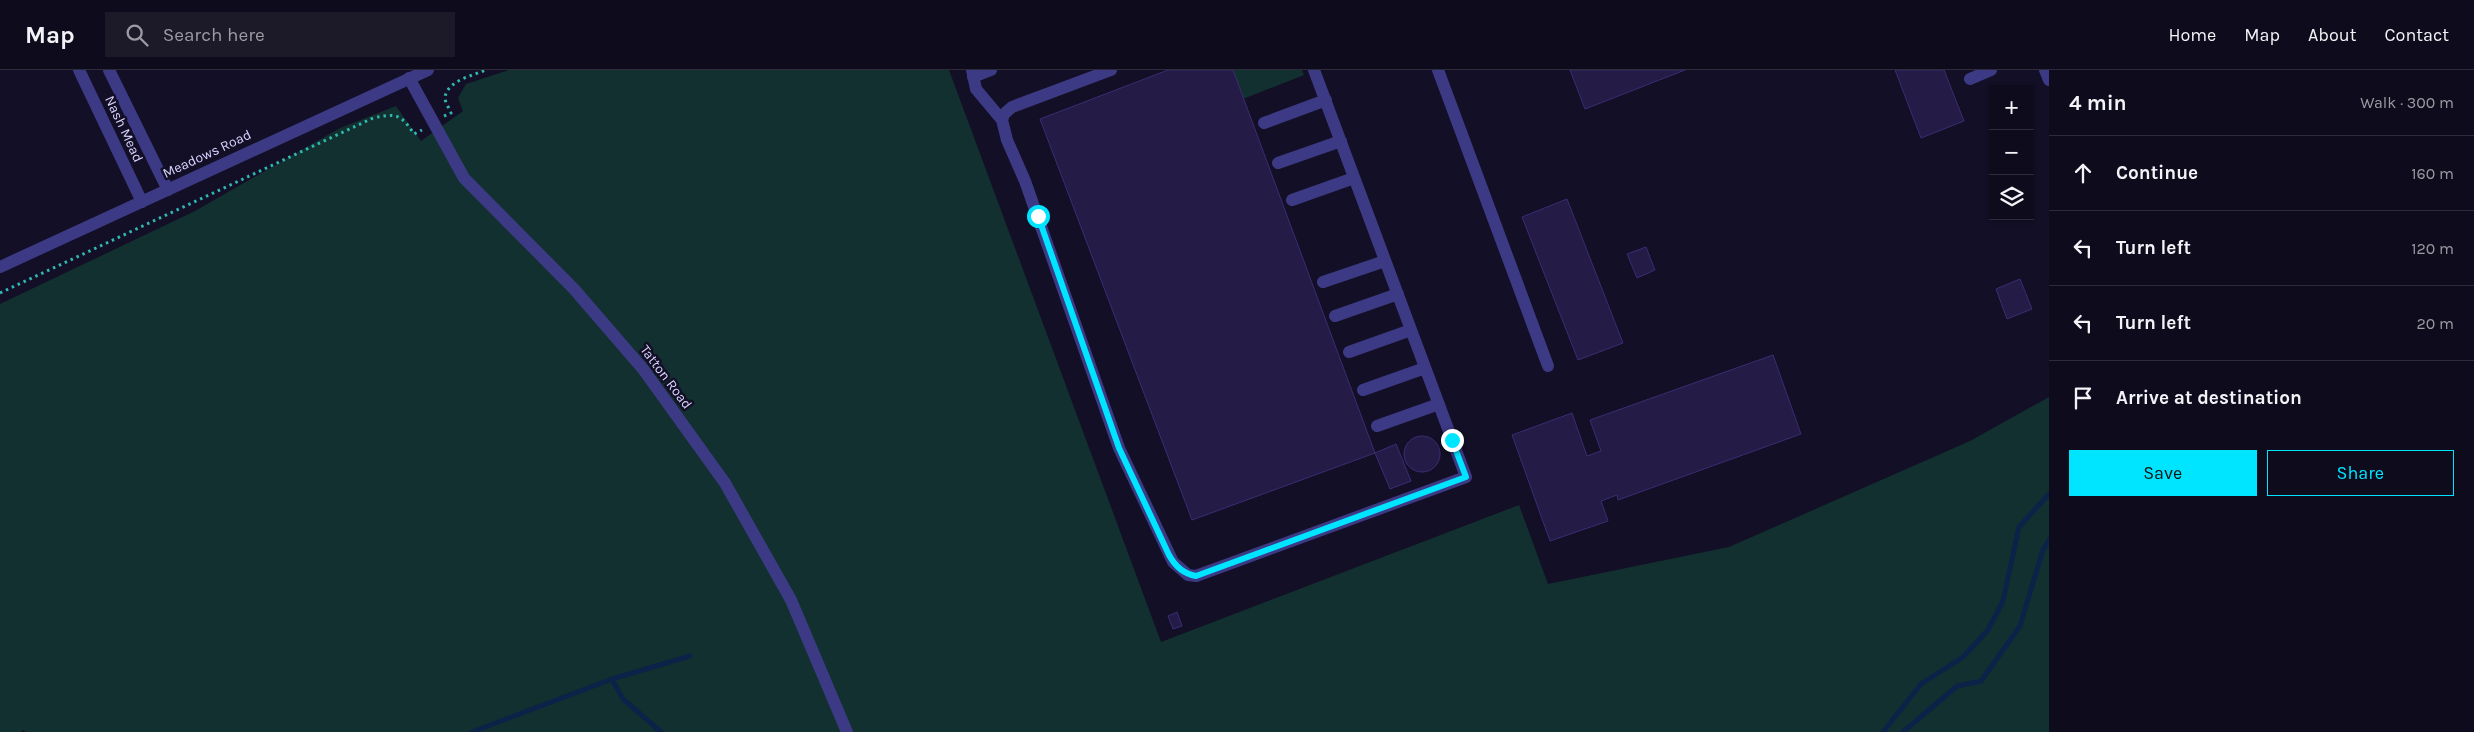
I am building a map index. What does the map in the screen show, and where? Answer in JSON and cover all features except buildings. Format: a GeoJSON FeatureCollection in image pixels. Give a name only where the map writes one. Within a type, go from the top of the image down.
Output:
{"type":"FeatureCollection","features":[{"type":"Feature","properties":{"kind":"street","name":"Nash Mead"},"geometry":{"type":"LineString","coordinates":[[79,70],[142,202]]}},
{"type":"Feature","properties":{"kind":"street","name":"Nash Mead"},"geometry":{"type":"LineString","coordinates":[[109,70],[168,190]]}},
{"type":"Feature","properties":{"kind":"street","name":"Meadows Road"},"geometry":{"type":"LineString","coordinates":[[0,267],[428,70]]}},
{"type":"Feature","properties":{"kind":"street"},"geometry":{"type":"LineString","coordinates":[[991,70],[972,73],[976,89],[1002,120],[1007,140],[1025,181],[1119,448],[1173,562],[1188,574],[1196,576],[1466,477],[1314,70]]}},
{"type":"Feature","properties":{"kind":"street"},"geometry":{"type":"LineString","coordinates":[[1002,120],[1007,110],[1012,107],[1111,70]]}},
{"type":"Feature","properties":{"kind":"street"},"geometry":{"type":"LineString","coordinates":[[1438,70],[1548,366]]}},
{"type":"Feature","properties":{"kind":"street"},"geometry":{"type":"LineString","coordinates":[[1970,78],[1991,70]]}},
{"type":"Feature","properties":{"kind":"street"},"geometry":{"type":"LineString","coordinates":[[2045,70],[2049,80]]}},
{"type":"Feature","properties":{"kind":"street","name":"Tatton Road"},"geometry":{"type":"LineString","coordinates":[[409,78],[464,178],[574,289],[630,354],[725,483],[791,600],[847,732]]}},
{"type":"Feature","properties":{"kind":"street"},"geometry":{"type":"LineString","coordinates":[[1264,122],[1326,100]]}},
{"type":"Feature","properties":{"kind":"street"},"geometry":{"type":"LineString","coordinates":[[1278,163],[1340,140]]}},
{"type":"Feature","properties":{"kind":"street"},"geometry":{"type":"LineString","coordinates":[[1292,200],[1354,178]]}},
{"type":"Feature","properties":{"kind":"street"},"geometry":{"type":"LineString","coordinates":[[1323,282],[1385,261]]}},
{"type":"Feature","properties":{"kind":"street"},"geometry":{"type":"LineString","coordinates":[[1335,316],[1398,294]]}},
{"type":"Feature","properties":{"kind":"street"},"geometry":{"type":"LineString","coordinates":[[1349,352],[1411,330]]}},
{"type":"Feature","properties":{"kind":"street"},"geometry":{"type":"LineString","coordinates":[[1363,390],[1425,368]]}},
{"type":"Feature","properties":{"kind":"street"},"geometry":{"type":"LineString","coordinates":[[1377,426],[1438,404]]}},
{"type":"Feature","properties":{"kind":"path"},"geometry":{"type":"LineString","coordinates":[[450,113],[445,99],[448,90],[459,81],[486,70]]}},
{"type":"Feature","properties":{"kind":"path"},"geometry":{"type":"LineString","coordinates":[[0,293],[373,118],[391,114],[401,117],[414,134],[424,129]]}},
{"type":"Feature","properties":{"kind":"green space"},"geometry":{"type":"Polygon","coordinates":[[[509,70],[949,70],[1161,642],[1519,505],[1548,584],[1729,547],[1970,441],[2049,397],[2049,732],[26,732],[23,730],[21,732],[0,732],[0,304],[195,211],[340,128],[396,106],[421,141],[463,111],[458,98],[466,84],[509,70]]]}},
{"type":"Feature","properties":{"kind":"green space"},"geometry":{"type":"Polygon","coordinates":[[[1233,70],[1302,70],[1304,75],[1243,99],[1233,70]]]}},
{"type":"Feature","properties":{"kind":"waterway"},"geometry":{"type":"LineString","coordinates":[[1883,732],[1921,684],[1963,657],[1988,630],[2003,601],[2019,527],[2049,494]]}},
{"type":"Feature","properties":{"kind":"waterway"},"geometry":{"type":"LineString","coordinates":[[1903,732],[1957,686],[1981,681],[2020,626],[2043,550],[2049,540]]}},
{"type":"Feature","properties":{"kind":"waterway"},"geometry":{"type":"LineString","coordinates":[[472,732],[612,679],[690,656]]}},
{"type":"Feature","properties":{"kind":"waterway"},"geometry":{"type":"LineString","coordinates":[[612,679],[623,699],[661,732]]}},
{"type":"Feature","properties":{"kind":"route"},"geometry":{"type":"LineString","coordinates":[[1038,216],[1119,448],[1169,555],[1173,562],[1188,574],[1196,576],[1466,477],[1452,440]]}}]}
